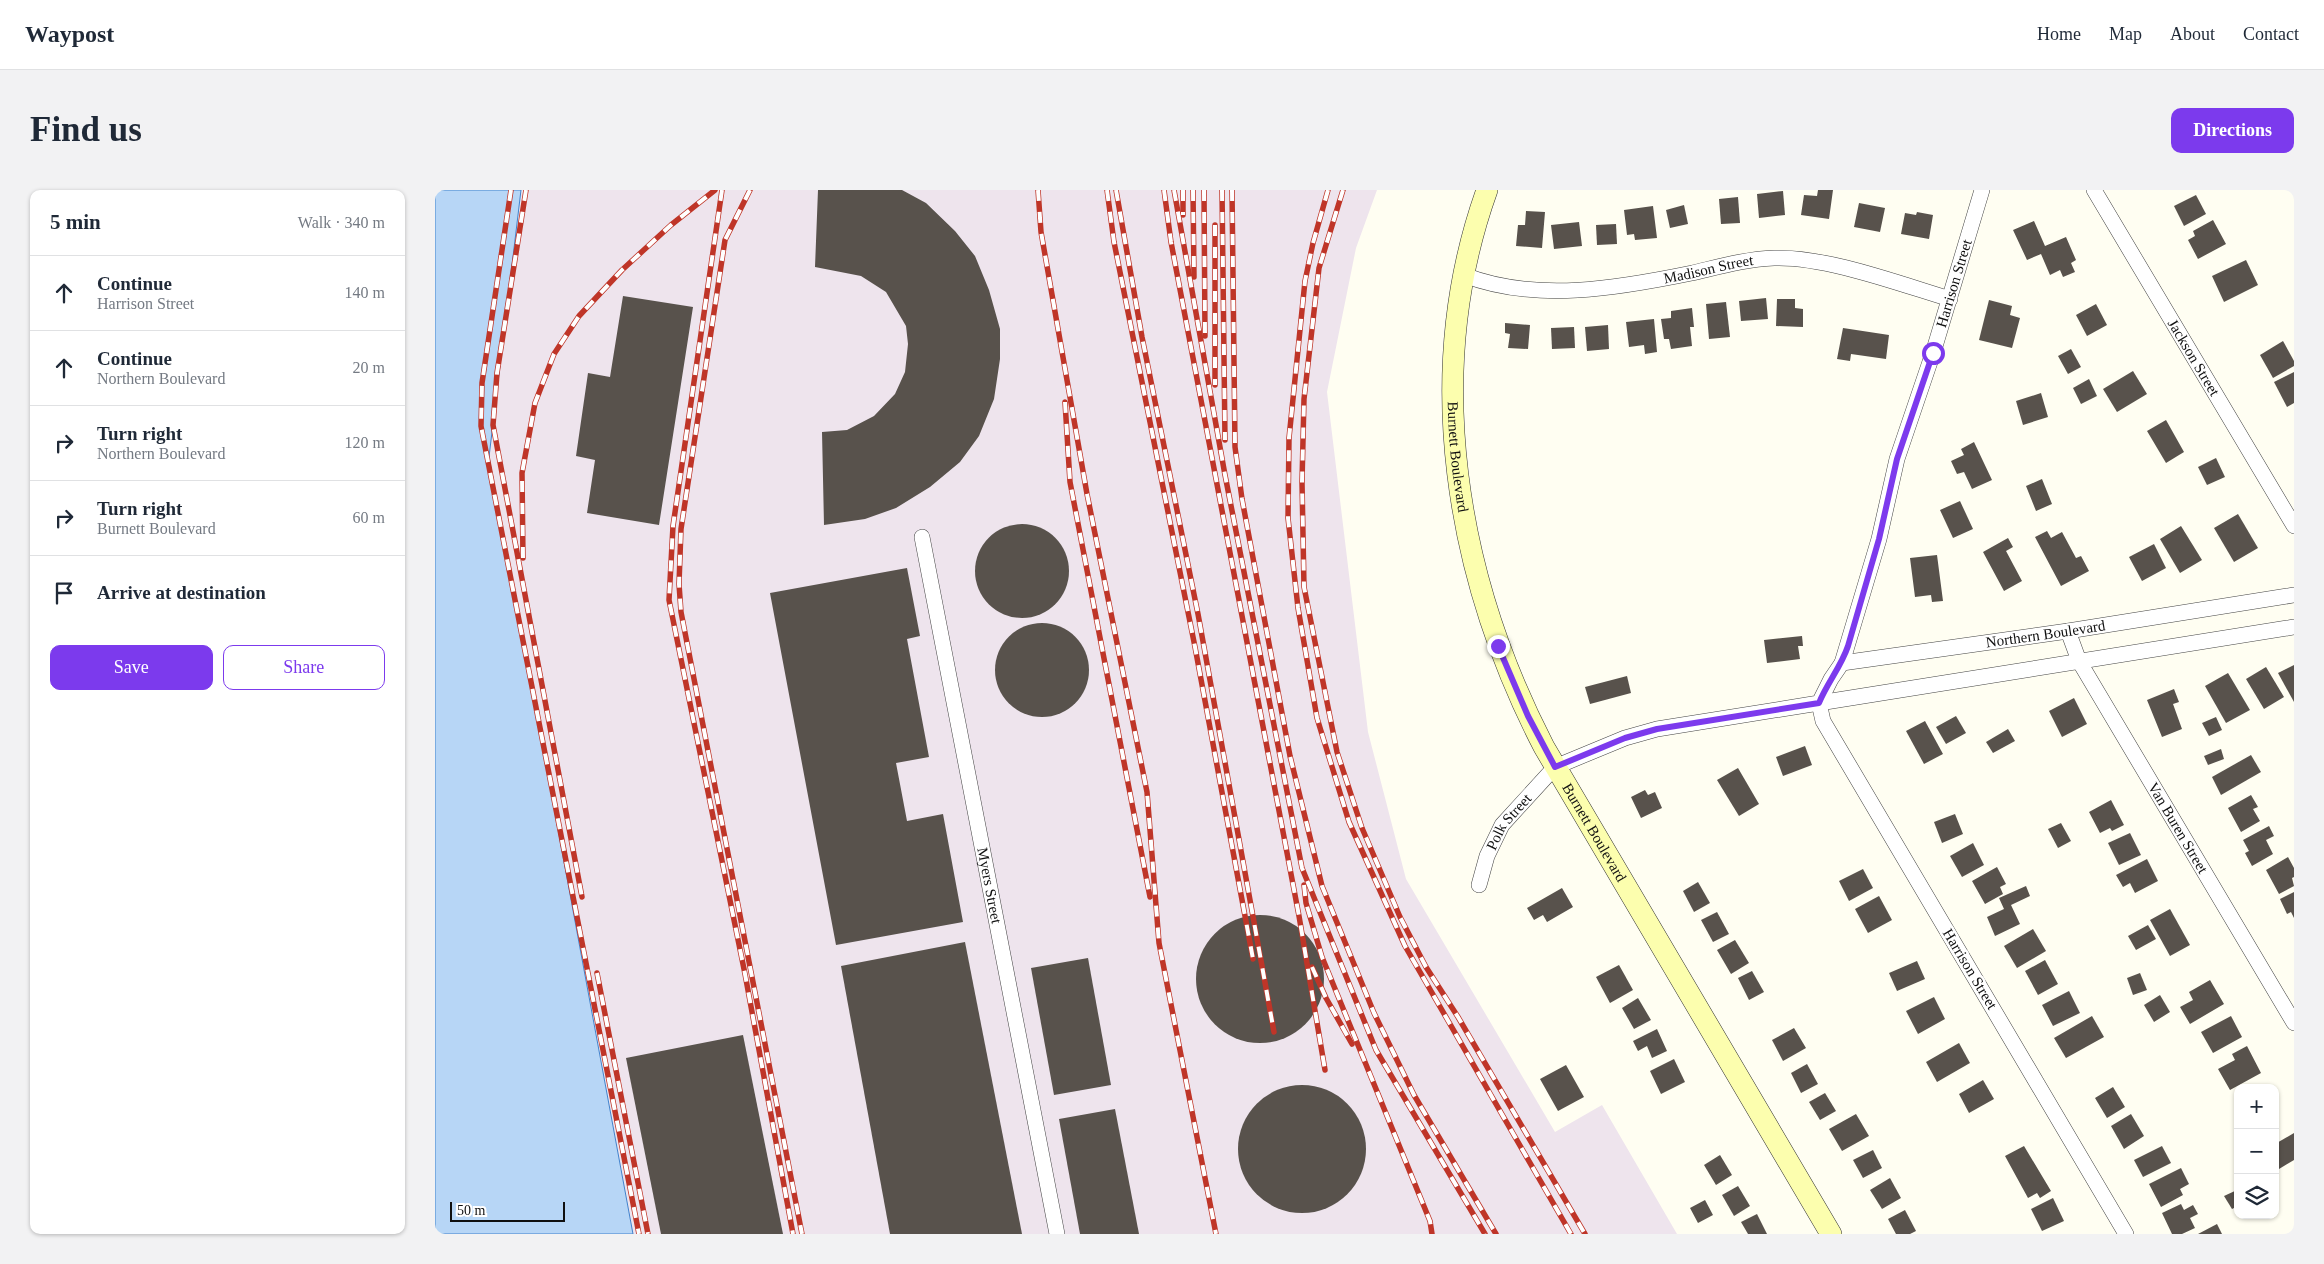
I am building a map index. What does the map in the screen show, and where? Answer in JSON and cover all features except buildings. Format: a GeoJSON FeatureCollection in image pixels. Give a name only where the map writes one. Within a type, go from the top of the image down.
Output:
{"type":"FeatureCollection","features":[{"type":"Feature","properties":{"kind":"main road","name":"Burnett Boulevard"},"geometry":{"type":"LineString","coordinates":[[1487,190],[1464,276],[1455,337],[1454,436],[1462,511],[1479,583],[1498,646],[1528,716],[1555,767],[1831,1234]]}},
{"type":"Feature","properties":{"kind":"street","name":"Harrison Street"},"geometry":{"type":"LineString","coordinates":[[1842,663],[1879,539],[1897,459],[1950,299],[1982,190]]}},
{"type":"Feature","properties":{"kind":"street","name":"Jackson Street"},"geometry":{"type":"LineString","coordinates":[[2095,190],[2294,526]]}},
{"type":"Feature","properties":{"kind":"street","name":"Madison Street"},"geometry":{"type":"LineString","coordinates":[[1464,276],[1517,289],[1579,290],[1679,276],[1752,261],[1784,258],[1830,266],[1950,299]]}},
{"type":"Feature","properties":{"kind":"street","name":"Myers Street"},"geometry":{"type":"LineString","coordinates":[[922,537],[1057,1234]]}},
{"type":"Feature","properties":{"kind":"street","name":"Northern Boulevard"},"geometry":{"type":"LineString","coordinates":[[1842,663],[2068,631],[2294,595]]}},
{"type":"Feature","properties":{"kind":"street","name":"Northern Boulevard"},"geometry":{"type":"LineString","coordinates":[[1555,767],[1625,738],[1657,729],[2294,626]]}},
{"type":"Feature","properties":{"kind":"street","name":"Van Buren Street"},"geometry":{"type":"LineString","coordinates":[[2068,631],[2079,661],[2294,1023]]}},
{"type":"Feature","properties":{"kind":"street"},"geometry":{"type":"LineString","coordinates":[[1819,703],[1831,678],[1842,663]]}},
{"type":"Feature","properties":{"kind":"street","name":"Harrison Street"},"geometry":{"type":"LineString","coordinates":[[1819,703],[1823,722],[2127,1234]]}},
{"type":"Feature","properties":{"kind":"street","name":"Polk Street"},"geometry":{"type":"LineString","coordinates":[[1479,885],[1487,856],[1499,830],[1555,767]]}},
{"type":"Feature","properties":{"kind":"shaded area"},"geometry":{"type":"Polygon","coordinates":[[[521,190],[1377,190],[1356,248],[1327,392],[1368,732],[1406,879],[1555,1132],[1602,1105],[1677,1234],[633,1234],[489,457],[521,190]]]}},
{"type":"Feature","properties":{"kind":"water"},"geometry":{"type":"Polygon","coordinates":[[[435,190],[521,190],[489,457],[633,1234],[435,1234],[435,190]]]}},
{"type":"Feature","properties":{"kind":"railway"},"geometry":{"type":"LineString","coordinates":[[511,190],[482,383],[481,426],[639,1234]]}},
{"type":"Feature","properties":{"kind":"railway"},"geometry":{"type":"LineString","coordinates":[[526,190],[497,373],[493,425],[582,897]]}},
{"type":"Feature","properties":{"kind":"railway"},"geometry":{"type":"LineString","coordinates":[[523,558],[522,473],[535,403],[554,354],[579,316],[622,270],[671,225],[715,190]]}},
{"type":"Feature","properties":{"kind":"railway"},"geometry":{"type":"LineString","coordinates":[[722,190],[673,526],[669,600],[745,974],[793,1234]]}},
{"type":"Feature","properties":{"kind":"railway"},"geometry":{"type":"LineString","coordinates":[[750,190],[725,240],[681,529],[679,584],[681,612],[802,1234]]}},
{"type":"Feature","properties":{"kind":"railway"},"geometry":{"type":"LineString","coordinates":[[1038,190],[1041,232],[1087,494],[1147,792],[1159,943],[1216,1234]]}},
{"type":"Feature","properties":{"kind":"railway"},"geometry":{"type":"LineString","coordinates":[[1107,190],[1114,242],[1195,647],[1253,959]]}},
{"type":"Feature","properties":{"kind":"railway"},"geometry":{"type":"LineString","coordinates":[[1116,190],[1142,337],[1198,614],[1274,1032]]}},
{"type":"Feature","properties":{"kind":"railway"},"geometry":{"type":"LineString","coordinates":[[1164,190],[1171,242],[1299,916],[1325,1070]]}},
{"type":"Feature","properties":{"kind":"railway"},"geometry":{"type":"LineString","coordinates":[[1174,190],[1225,475],[1302,868],[1376,1050],[1485,1234]]}},
{"type":"Feature","properties":{"kind":"railway"},"geometry":{"type":"LineString","coordinates":[[1183,190],[1183,215]]}},
{"type":"Feature","properties":{"kind":"railway"},"geometry":{"type":"LineString","coordinates":[[1193,190],[1194,277]]}},
{"type":"Feature","properties":{"kind":"railway"},"geometry":{"type":"LineString","coordinates":[[1204,190],[1205,336]]}},
{"type":"Feature","properties":{"kind":"railway"},"geometry":{"type":"LineString","coordinates":[[1222,190],[1225,440]]}},
{"type":"Feature","properties":{"kind":"railway"},"geometry":{"type":"LineString","coordinates":[[1232,190],[1235,447],[1242,499],[1290,756],[1322,886],[1374,1013],[1414,1095],[1496,1234]]}},
{"type":"Feature","properties":{"kind":"railway"},"geometry":{"type":"LineString","coordinates":[[1328,190],[1313,243],[1305,281],[1289,438],[1288,518],[1298,608],[1317,718],[1349,822],[1405,946],[1571,1234]]}},
{"type":"Feature","properties":{"kind":"railway"},"geometry":{"type":"LineString","coordinates":[[1343,190],[1319,268],[1304,399],[1302,482],[1304,587],[1337,752],[1362,828],[1400,917],[1426,967],[1458,1017],[1585,1234]]}},
{"type":"Feature","properties":{"kind":"railway"},"geometry":{"type":"LineString","coordinates":[[1215,225],[1215,385]]}},
{"type":"Feature","properties":{"kind":"railway"},"geometry":{"type":"LineString","coordinates":[[1065,402],[1070,482],[1150,897]]}},
{"type":"Feature","properties":{"kind":"railway"},"geometry":{"type":"LineString","coordinates":[[1304,885],[1306,903],[1322,957],[1430,1221],[1432,1234]]}},
{"type":"Feature","properties":{"kind":"railway"},"geometry":{"type":"LineString","coordinates":[[1312,967],[1326,998],[1352,1044]]}},
{"type":"Feature","properties":{"kind":"railway"},"geometry":{"type":"LineString","coordinates":[[597,973],[648,1234]]}},
{"type":"Feature","properties":{"kind":"route"},"geometry":{"type":"LineString","coordinates":[[1498,646],[1528,716],[1555,767],[1625,738],[1657,729],[1819,703],[1824,690],[1842,663],[1848,646],[1879,539],[1897,459],[1933,353]]}}]}
